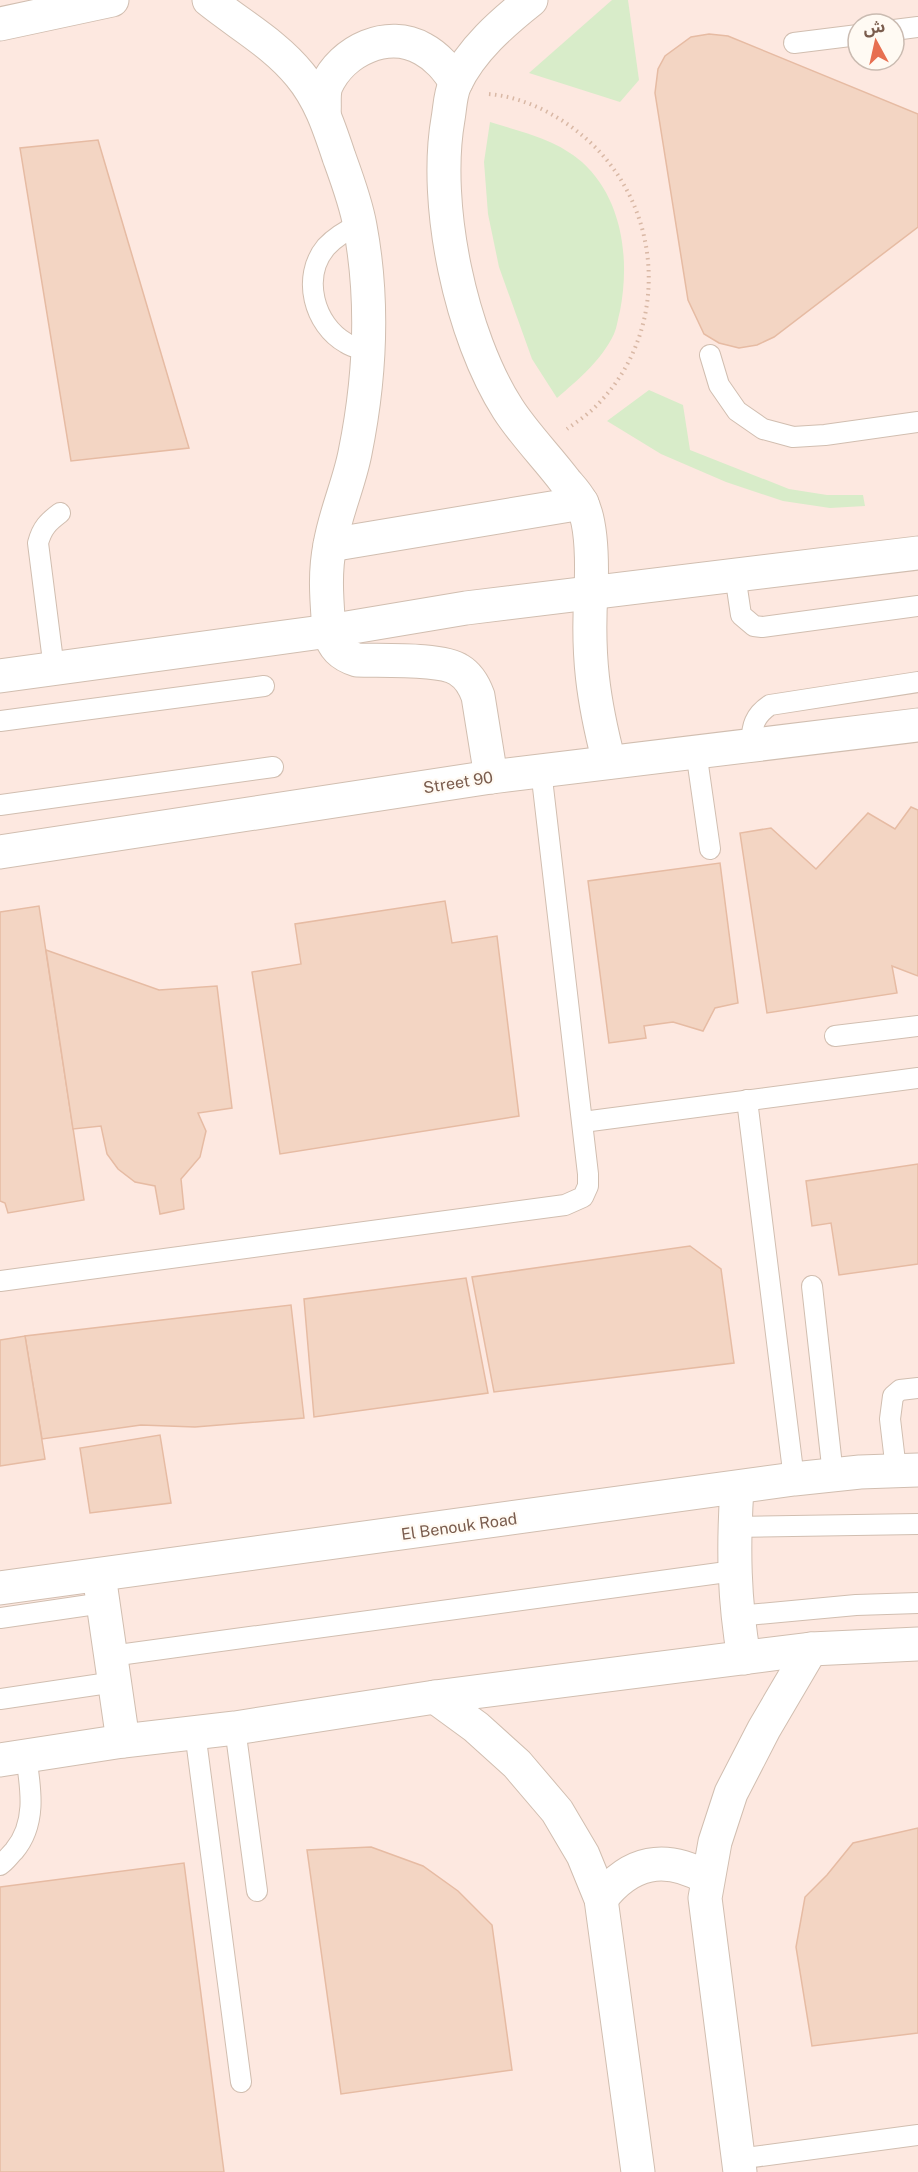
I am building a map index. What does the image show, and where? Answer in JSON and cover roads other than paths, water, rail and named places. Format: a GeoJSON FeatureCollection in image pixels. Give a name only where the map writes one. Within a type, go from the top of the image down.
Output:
{"type":"FeatureCollection","features":[{"type":"Feature","properties":{"kind":"street"},"geometry":{"type":"LineString","coordinates":[[0,24],[112,0]]}},
{"type":"Feature","properties":{"kind":"street"},"geometry":{"type":"LineString","coordinates":[[209,0],[268,43],[288,61],[308,86],[324,114],[360,224],[367,266],[368,351],[364,407],[355,456],[330,544],[326,588],[329,631],[332,641],[338,650],[357,660],[447,664],[467,675],[474,684],[478,696],[491,777]]}},
{"type":"Feature","properties":{"kind":"street"},"geometry":{"type":"LineString","coordinates":[[531,0],[507,19],[479,48],[454,87],[444,141],[444,187],[448,234],[457,280],[470,324],[487,368],[508,409],[582,503],[591,547],[588,634],[591,677],[609,762]]}},
{"type":"Feature","properties":{"kind":"street"},"geometry":{"type":"LineString","coordinates":[[324,114],[325,88],[336,68],[354,53],[375,43],[399,42],[422,48],[441,62],[454,87]]}},
{"type":"Feature","properties":{"kind":"street"},"geometry":{"type":"LineString","coordinates":[[330,544],[582,503]]}},
{"type":"Feature","properties":{"kind":"street"},"geometry":{"type":"LineString","coordinates":[[0,676],[329,631],[466,608],[918,553]]}},
{"type":"Feature","properties":{"kind":"street","name":"Street 90"},"geometry":{"type":"LineString","coordinates":[[0,852],[491,777],[918,725]]}},
{"type":"Feature","properties":{"kind":"street","name":"El Benouk Road"},"geometry":{"type":"LineString","coordinates":[[0,1588],[101,1589],[794,1479],[907,1470]]}},
{"type":"Feature","properties":{"kind":"street"},"geometry":{"type":"LineString","coordinates":[[737,1488],[734,1571],[737,1616],[744,1658]]}},
{"type":"Feature","properties":{"kind":"street"},"geometry":{"type":"LineString","coordinates":[[101,1589],[123,1741]]}},
{"type":"Feature","properties":{"kind":"street"},"geometry":{"type":"LineString","coordinates":[[13,1758],[123,1741],[235,1728],[435,1697],[744,1658],[811,1650],[918,1644]]}},
{"type":"Feature","properties":{"kind":"street"},"geometry":{"type":"LineString","coordinates":[[739,2165],[705,1898],[707,1878],[715,1842],[731,1793],[764,1729],[811,1650]]}},
{"type":"Feature","properties":{"kind":"street"},"geometry":{"type":"LineString","coordinates":[[435,1697],[476,1727],[517,1764],[557,1811],[583,1855],[601,1899],[638,2172]]}},
{"type":"Feature","properties":{"kind":"street"},"geometry":{"type":"LineString","coordinates":[[601,1899],[625,1874],[640,1867],[675,1864],[692,1869],[707,1878]]}},
{"type":"Feature","properties":{"kind":"lane"},"geometry":{"type":"LineString","coordinates":[[794,43],[846,36]]}},
{"type":"Feature","properties":{"kind":"lane"},"geometry":{"type":"LineString","coordinates":[[360,224],[340,234],[324,249],[315,269],[312,291],[317,312],[329,331],[346,344],[368,351]]}},
{"type":"Feature","properties":{"kind":"lane"},"geometry":{"type":"LineString","coordinates":[[710,356],[719,385],[737,411],[764,429],[794,437],[918,422]]}},
{"type":"Feature","properties":{"kind":"lane"},"geometry":{"type":"LineString","coordinates":[[54,669],[38,543],[41,531],[47,522],[60,513]]}},
{"type":"Feature","properties":{"kind":"lane"},"geometry":{"type":"LineString","coordinates":[[735,575],[741,615],[754,626],[762,627],[918,606]]}},
{"type":"Feature","properties":{"kind":"lane"},"geometry":{"type":"LineString","coordinates":[[753,744],[753,725],[762,710],[771,705],[918,682]]}},
{"type":"Feature","properties":{"kind":"lane"},"geometry":{"type":"LineString","coordinates":[[0,722],[264,686]]}},
{"type":"Feature","properties":{"kind":"lane"},"geometry":{"type":"LineString","coordinates":[[696,751],[710,849]]}},
{"type":"Feature","properties":{"kind":"lane"},"geometry":{"type":"LineString","coordinates":[[0,805],[273,767]]}},
{"type":"Feature","properties":{"kind":"lane"},"geometry":{"type":"LineString","coordinates":[[0,1281],[565,1205],[583,1197],[588,1186],[583,1122],[541,771]]}},
{"type":"Feature","properties":{"kind":"lane"},"geometry":{"type":"LineString","coordinates":[[835,1036],[918,1026]]}},
{"type":"Feature","properties":{"kind":"lane"},"geometry":{"type":"LineString","coordinates":[[583,1122],[918,1078]]}},
{"type":"Feature","properties":{"kind":"lane"},"geometry":{"type":"LineString","coordinates":[[747,1101],[794,1479]]}},
{"type":"Feature","properties":{"kind":"lane"},"geometry":{"type":"LineString","coordinates":[[812,1286],[833,1475]]}},
{"type":"Feature","properties":{"kind":"lane"},"geometry":{"type":"LineString","coordinates":[[907,1470],[890,1419],[893,1396],[900,1390],[918,1388]]}},
{"type":"Feature","properties":{"kind":"lane"},"geometry":{"type":"LineString","coordinates":[[734,1527],[918,1524]]}},
{"type":"Feature","properties":{"kind":"lane"},"geometry":{"type":"LineString","coordinates":[[0,1699],[113,1669],[734,1571]]}},
{"type":"Feature","properties":{"kind":"lane"},"geometry":{"type":"LineString","coordinates":[[0,1618],[101,1589]]}},
{"type":"Feature","properties":{"kind":"lane"},"geometry":{"type":"LineString","coordinates":[[737,1616],[856,1605],[918,1603]]}},
{"type":"Feature","properties":{"kind":"lane"},"geometry":{"type":"LineString","coordinates":[[235,1728],[257,1891]]}},
{"type":"Feature","properties":{"kind":"lane"},"geometry":{"type":"LineString","coordinates":[[195,1732],[241,2082]]}},
{"type":"Feature","properties":{"kind":"lane"},"geometry":{"type":"LineString","coordinates":[[0,1865],[21,1843],[30,1819],[31,1794],[13,1758]]}},
{"type":"Feature","properties":{"kind":"lane"},"geometry":{"type":"LineString","coordinates":[[739,2165],[918,2135]]}}]}
